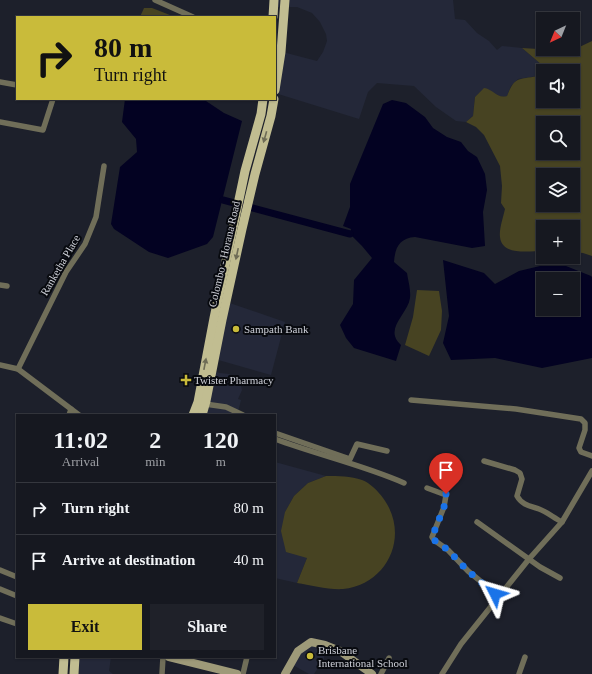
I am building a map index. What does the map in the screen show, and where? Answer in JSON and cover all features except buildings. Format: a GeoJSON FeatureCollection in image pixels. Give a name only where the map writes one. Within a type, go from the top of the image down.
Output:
{"type":"FeatureCollection","features":[{"type":"Feature","properties":{"kind":"main road"},"geometry":{"type":"LineString","coordinates":[[273,16],[274,0]]}},
{"type":"Feature","properties":{"kind":"main road"},"geometry":{"type":"LineString","coordinates":[[276,74],[278,42],[284,0]]}},
{"type":"Feature","properties":{"kind":"main road","name":"Colombo - Horana Road"},"geometry":{"type":"LineString","coordinates":[[245,195],[245,171],[261,114],[263,100]]}},
{"type":"Feature","properties":{"kind":"main road","name":"Colombo - Horana Road"},"geometry":{"type":"LineString","coordinates":[[202,414],[245,195],[271,116],[274,100]]}},
{"type":"Feature","properties":{"kind":"main road","name":"Colombo - Horana Road"},"geometry":{"type":"LineString","coordinates":[[193,414],[198,402],[214,318],[241,215]]}},
{"type":"Feature","properties":{"kind":"main road"},"geometry":{"type":"LineString","coordinates":[[63,674],[64,658]]}},
{"type":"Feature","properties":{"kind":"main road"},"geometry":{"type":"LineString","coordinates":[[74,674],[75,658]]}},
{"type":"Feature","properties":{"kind":"street"},"geometry":{"type":"LineString","coordinates":[[155,0],[191,16]]}},
{"type":"Feature","properties":{"kind":"street"},"geometry":{"type":"LineString","coordinates":[[0,82],[16,84]]}},
{"type":"Feature","properties":{"kind":"street"},"geometry":{"type":"LineString","coordinates":[[0,122],[43,130],[53,100]]}},
{"type":"Feature","properties":{"kind":"street","name":"Ranketha Place"},"geometry":{"type":"LineString","coordinates":[[18,370],[66,272],[85,244],[96,217],[104,166]]}},
{"type":"Feature","properties":{"kind":"street"},"geometry":{"type":"LineString","coordinates":[[0,285],[7,286]]}},
{"type":"Feature","properties":{"kind":"street"},"geometry":{"type":"LineString","coordinates":[[0,365],[18,370],[70,412]]}},
{"type":"Feature","properties":{"kind":"street"},"geometry":{"type":"LineString","coordinates":[[411,400],[516,409],[581,419],[585,423],[579,448],[581,452],[592,456]]}},
{"type":"Feature","properties":{"kind":"street"},"geometry":{"type":"LineString","coordinates":[[205,404],[226,407],[241,414]]}},
{"type":"Feature","properties":{"kind":"street"},"geometry":{"type":"LineString","coordinates":[[276,433],[350,459],[357,444],[387,451]]}},
{"type":"Feature","properties":{"kind":"street"},"geometry":{"type":"LineString","coordinates":[[276,439],[310,452],[383,474],[404,483]]}},
{"type":"Feature","properties":{"kind":"street"},"geometry":{"type":"LineString","coordinates":[[484,461],[515,470],[520,473],[522,479],[517,496],[520,501],[562,522]]}},
{"type":"Feature","properties":{"kind":"street"},"geometry":{"type":"LineString","coordinates":[[442,674],[461,644],[529,559],[562,522],[592,471]]}},
{"type":"Feature","properties":{"kind":"street"},"geometry":{"type":"LineString","coordinates":[[427,488],[446,494],[444,507],[432,537],[434,540],[448,550],[468,571],[500,597]]}},
{"type":"Feature","properties":{"kind":"street"},"geometry":{"type":"LineString","coordinates":[[477,522],[540,567],[560,578]]}},
{"type":"Feature","properties":{"kind":"street"},"geometry":{"type":"LineString","coordinates":[[0,570],[16,577]]}},
{"type":"Feature","properties":{"kind":"street"},"geometry":{"type":"LineString","coordinates":[[0,589],[16,596]]}},
{"type":"Feature","properties":{"kind":"street"},"geometry":{"type":"LineString","coordinates":[[0,618],[16,624]]}},
{"type":"Feature","properties":{"kind":"street"},"geometry":{"type":"LineString","coordinates":[[285,674],[298,651],[311,642],[325,645],[340,651],[372,674]]}},
{"type":"Feature","properties":{"kind":"street"},"geometry":{"type":"LineString","coordinates":[[519,674],[525,657]]}},
{"type":"Feature","properties":{"kind":"street"},"geometry":{"type":"LineString","coordinates":[[162,674],[163,658]]}},
{"type":"Feature","properties":{"kind":"street"},"geometry":{"type":"LineString","coordinates":[[243,674],[247,658]]}},
{"type":"Feature","properties":{"kind":"street"},"geometry":{"type":"LineString","coordinates":[[381,674],[389,658]]}},
{"type":"Feature","properties":{"kind":"street"},"geometry":{"type":"LineString","coordinates":[[185,659],[211,671],[237,674]]}},
{"type":"Feature","properties":{"kind":"shaded area"},"geometry":{"type":"Polygon","coordinates":[[[275,0],[453,0],[455,19],[465,20],[477,33],[489,41],[497,50],[502,46],[522,48],[541,64],[536,64],[536,76],[518,79],[511,86],[507,96],[505,97],[484,89],[475,97],[473,116],[466,122],[456,121],[436,107],[414,86],[377,83],[368,92],[359,119],[276,93],[276,50],[317,61],[323,52],[327,41],[326,34],[320,22],[312,13],[297,7],[275,7],[275,0]]]}},
{"type":"Feature","properties":{"kind":"shaded area"},"geometry":{"type":"Polygon","coordinates":[[[144,8],[152,8],[172,16],[140,16],[144,8]]]}},
{"type":"Feature","properties":{"kind":"shaded area"},"geometry":{"type":"Polygon","coordinates":[[[592,41],[592,256],[580,253],[580,220],[536,220],[536,251],[524,252],[511,250],[502,243],[500,234],[505,209],[501,203],[502,186],[500,166],[484,135],[476,127],[466,122],[473,116],[475,97],[484,88],[500,96],[507,96],[515,82],[521,79],[536,76],[536,108],[580,108],[580,64],[541,64],[522,48],[536,49],[536,56],[580,56],[580,47],[592,41]]]}},
{"type":"Feature","properties":{"kind":"shaded area"},"geometry":{"type":"Polygon","coordinates":[[[125,100],[204,100],[224,113],[242,121],[213,237],[207,244],[168,258],[149,252],[114,229],[111,224],[120,167],[137,152],[136,139],[122,122],[125,100]]]}},
{"type":"Feature","properties":{"kind":"shaded area"},"geometry":{"type":"Polygon","coordinates":[[[392,100],[406,103],[425,117],[433,128],[447,137],[461,142],[468,151],[477,157],[485,174],[487,190],[483,212],[485,246],[472,248],[415,237],[406,239],[399,244],[394,262],[407,273],[410,298],[395,327],[396,339],[401,345],[396,361],[354,348],[346,338],[340,325],[353,304],[354,280],[372,258],[350,234],[351,229],[343,226],[350,207],[350,184],[383,104],[392,100]]]}},
{"type":"Feature","properties":{"kind":"shaded area"},"geometry":{"type":"Polygon","coordinates":[[[443,260],[484,273],[495,284],[519,271],[540,266],[566,266],[592,277],[592,358],[542,368],[495,358],[451,360],[443,343],[449,316],[443,260]]]}},
{"type":"Feature","properties":{"kind":"shaded area"},"geometry":{"type":"Polygon","coordinates":[[[417,290],[439,291],[442,311],[441,330],[429,356],[405,345],[413,317],[417,290]]]}},
{"type":"Feature","properties":{"kind":"shaded area"},"geometry":{"type":"Polygon","coordinates":[[[218,299],[285,322],[271,375],[208,357],[218,299]]]}},
{"type":"Feature","properties":{"kind":"shaded area"},"geometry":{"type":"Polygon","coordinates":[[[205,369],[229,374],[240,381],[242,390],[238,399],[241,400],[238,412],[241,414],[197,414],[205,369]]]}},
{"type":"Feature","properties":{"kind":"shaded area"},"geometry":{"type":"Polygon","coordinates":[[[276,462],[326,476],[308,483],[294,496],[285,512],[307,558],[297,583],[276,578],[276,462]]]}},
{"type":"Feature","properties":{"kind":"shaded area"},"geometry":{"type":"Polygon","coordinates":[[[326,476],[353,478],[365,481],[371,485],[383,498],[391,512],[395,527],[394,541],[390,555],[383,568],[372,578],[359,585],[343,589],[326,588],[297,583],[307,558],[286,552],[281,531],[285,512],[294,496],[308,483],[326,476]]]}},
{"type":"Feature","properties":{"kind":"shaded area","name":"Brisbane International School"},"geometry":{"type":"Polygon","coordinates":[[[325,645],[324,659],[314,674],[309,674],[291,664],[304,646],[325,645]]]}},
{"type":"Feature","properties":{"kind":"shaded area"},"geometry":{"type":"Polygon","coordinates":[[[75,658],[111,658],[109,671],[113,674],[74,674],[75,658]]]}},
{"type":"Feature","properties":{"kind":"waterway"},"geometry":{"type":"LineString","coordinates":[[223,200],[350,234]]}},
{"type":"Feature","properties":{"kind":"place","name":"Sampath Bank"},"geometry":{"type":"Point","coordinates":[236,329]}},
{"type":"Feature","properties":{"kind":"place","name":"Twister Pharmacy"},"geometry":{"type":"Point","coordinates":[186,380]}},
{"type":"Feature","properties":{"kind":"place","name":"Brisbane International School"},"geometry":{"type":"Point","coordinates":[310,656]}},
{"type":"Feature","properties":{"kind":"route"},"geometry":{"type":"LineString","coordinates":[[446,494],[442,516],[432,537],[495,594]]}}]}
